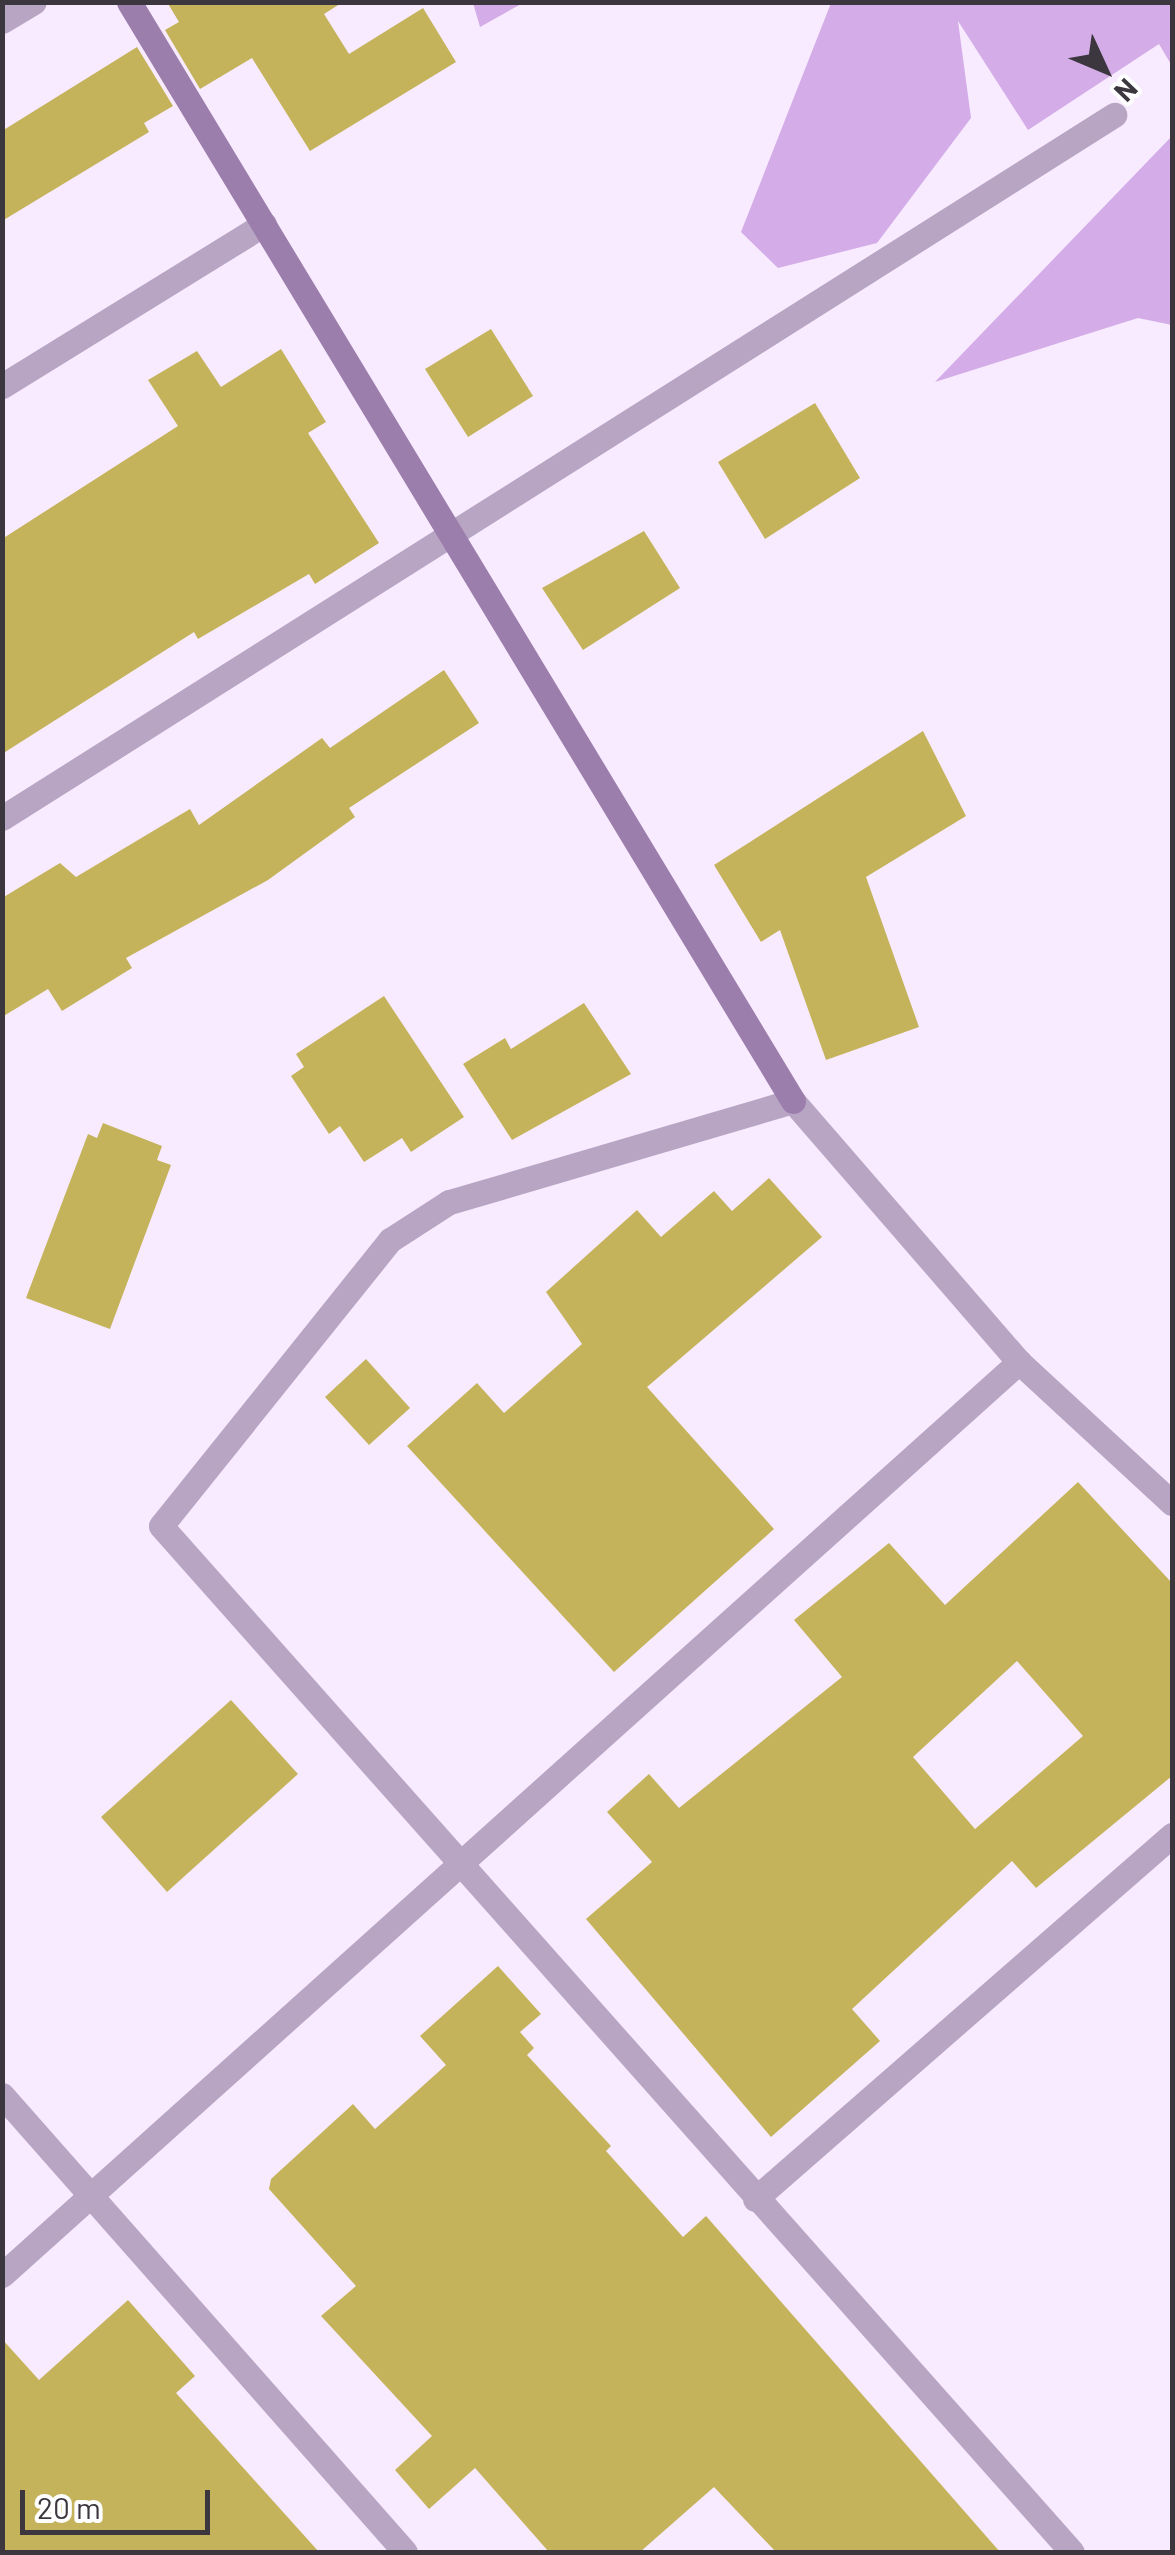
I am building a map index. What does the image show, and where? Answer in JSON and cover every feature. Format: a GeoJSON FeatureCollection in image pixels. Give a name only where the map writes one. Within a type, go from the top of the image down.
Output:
{"type":"FeatureCollection","features":[{"type":"Feature","properties":{"kind":"street"},"geometry":{"type":"LineString","coordinates":[[2,22],[34,2]]}},
{"type":"Feature","properties":{"kind":"street"},"geometry":{"type":"LineString","coordinates":[[128,2],[456,535],[793,1101],[1020,1362],[1172,1503]]}},
{"type":"Feature","properties":{"kind":"street"},"geometry":{"type":"LineString","coordinates":[[2,818],[456,535],[1114,115]]}},
{"type":"Feature","properties":{"kind":"street"},"geometry":{"type":"LineString","coordinates":[[2,386],[264,224]]}},
{"type":"Feature","properties":{"kind":"street"},"geometry":{"type":"LineString","coordinates":[[793,1101],[449,1202],[390,1240],[161,1526],[1072,2552]]}},
{"type":"Feature","properties":{"kind":"street"},"geometry":{"type":"LineString","coordinates":[[2,2276],[1020,1362]]}},
{"type":"Feature","properties":{"kind":"street"},"geometry":{"type":"LineString","coordinates":[[755,2199],[1172,1835]]}},
{"type":"Feature","properties":{"kind":"street"},"geometry":{"type":"LineString","coordinates":[[2,2095],[405,2552]]}},
{"type":"Feature","properties":{"kind":"shaded area"},"geometry":{"type":"Polygon","coordinates":[[[473,2],[523,3],[480,27],[473,2]]]}},
{"type":"Feature","properties":{"kind":"shaded area"},"geometry":{"type":"Polygon","coordinates":[[[831,3],[1172,3],[1172,66],[1159,44],[1028,130],[958,21],[971,118],[877,243],[778,268],[741,232],[831,3]]]}},
{"type":"Feature","properties":{"kind":"shaded area"},"geometry":{"type":"Polygon","coordinates":[[[1172,136],[1172,325],[1138,318],[935,382],[1172,136]]]}},
{"type":"Feature","properties":{"kind":"building"},"geometry":{"type":"Polygon","coordinates":[[[167,2],[343,2],[324,14],[349,54],[423,8],[456,62],[310,151],[252,58],[200,89],[165,30],[179,22],[167,2]]]}},
{"type":"Feature","properties":{"kind":"building"},"geometry":{"type":"Polygon","coordinates":[[[137,47],[173,106],[144,123],[149,132],[2,221],[2,131],[137,47]]]}},
{"type":"Feature","properties":{"kind":"building"},"geometry":{"type":"Polygon","coordinates":[[[491,329],[533,396],[468,437],[425,369],[491,329]]]}},
{"type":"Feature","properties":{"kind":"building"},"geometry":{"type":"Polygon","coordinates":[[[281,349],[326,422],[308,433],[379,543],[315,584],[309,574],[198,639],[194,632],[2,754],[2,539],[178,426],[148,380],[197,351],[221,387],[281,349]]]}},
{"type":"Feature","properties":{"kind":"building"},"geometry":{"type":"Polygon","coordinates":[[[815,403],[860,478],[765,539],[718,462],[815,403]]]}},
{"type":"Feature","properties":{"kind":"building"},"geometry":{"type":"Polygon","coordinates":[[[644,531],[680,588],[583,650],[542,588],[644,531]]]}},
{"type":"Feature","properties":{"kind":"building"},"geometry":{"type":"Polygon","coordinates":[[[444,670],[479,723],[349,808],[355,817],[268,880],[126,958],[132,968],[62,1011],[48,989],[2,1017],[2,898],[60,863],[76,877],[190,809],[199,825],[322,738],[330,748],[444,670]]]}},
{"type":"Feature","properties":{"kind":"building"},"geometry":{"type":"Polygon","coordinates":[[[923,731],[966,816],[866,877],[919,1027],[826,1060],[780,930],[761,942],[714,865],[923,731]]]}},
{"type":"Feature","properties":{"kind":"building"},"geometry":{"type":"Polygon","coordinates":[[[384,996],[464,1117],[411,1152],[402,1138],[364,1162],[340,1126],[329,1134],[291,1076],[304,1067],[296,1054],[384,996]]]}},
{"type":"Feature","properties":{"kind":"building"},"geometry":{"type":"Polygon","coordinates":[[[584,1003],[631,1074],[512,1140],[463,1064],[505,1038],[511,1049],[584,1003]]]}},
{"type":"Feature","properties":{"kind":"building"},"geometry":{"type":"Polygon","coordinates":[[[103,1123],[162,1146],[157,1160],[171,1165],[110,1329],[26,1298],[88,1134],[97,1138],[103,1123]]]}},
{"type":"Feature","properties":{"kind":"building"},"geometry":{"type":"Polygon","coordinates":[[[769,1178],[822,1237],[647,1387],[774,1529],[614,1672],[407,1446],[477,1383],[504,1413],[582,1344],[546,1292],[637,1210],[661,1237],[714,1191],[732,1211],[769,1178]]]}},
{"type":"Feature","properties":{"kind":"building"},"geometry":{"type":"Polygon","coordinates":[[[366,1359],[410,1408],[369,1445],[325,1397],[366,1359]]]}},
{"type":"Feature","properties":{"kind":"building"},"geometry":{"type":"Polygon","coordinates":[[[1078,1482],[1172,1583],[1172,1776],[1036,1888],[1012,1861],[852,2009],[880,2041],[771,2137],[586,1919],[652,1862],[607,1812],[649,1774],[679,1808],[842,1677],[794,1620],[889,1543],[945,1605],[1078,1482]],[[1017,1661],[913,1757],[975,1829],[1083,1736],[1017,1661]]]}},
{"type":"Feature","properties":{"kind":"building"},"geometry":{"type":"Polygon","coordinates":[[[231,1700],[298,1774],[167,1892],[101,1817],[231,1700]]]}},
{"type":"Feature","properties":{"kind":"building"},"geometry":{"type":"Polygon","coordinates":[[[498,1966],[541,2014],[520,2032],[534,2048],[527,2055],[611,2146],[606,2151],[683,2237],[706,2216],[1000,2552],[776,2552],[714,2487],[640,2552],[549,2552],[475,2468],[429,2509],[395,2470],[432,2436],[321,2316],[356,2286],[269,2189],[271,2179],[353,2104],[375,2129],[446,2065],[420,2036],[498,1966]]]}},
{"type":"Feature","properties":{"kind":"building"},"geometry":{"type":"Polygon","coordinates":[[[128,2300],[195,2376],[176,2393],[319,2552],[2,2552],[2,2339],[39,2380],[128,2300]]]}}]}
